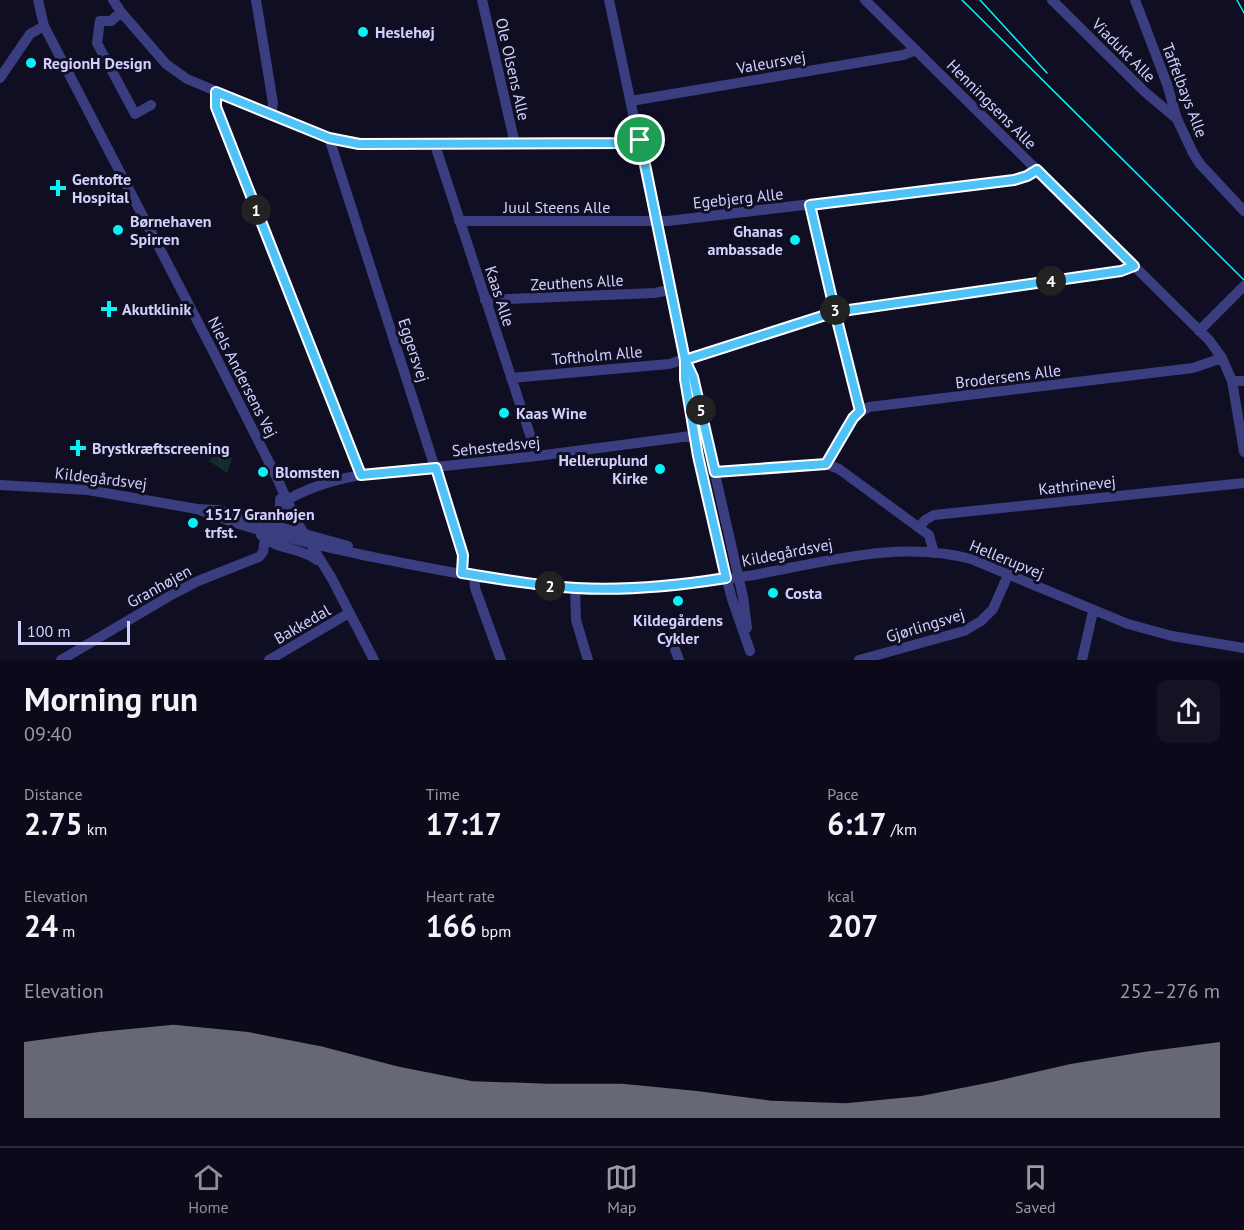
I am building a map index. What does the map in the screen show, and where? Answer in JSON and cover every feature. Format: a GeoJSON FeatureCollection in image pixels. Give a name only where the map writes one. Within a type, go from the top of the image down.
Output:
{"type":"FeatureCollection","features":[{"type":"Feature","properties":{"kind":"street","name":"Niels Andersens Vej"},"geometry":{"type":"LineString","coordinates":[[38,0],[44,26],[277,478],[286,500]]}},
{"type":"Feature","properties":{"kind":"street"},"geometry":{"type":"LineString","coordinates":[[113,0],[166,64],[187,79],[329,138],[375,145],[626,143],[640,140]]}},
{"type":"Feature","properties":{"kind":"street"},"geometry":{"type":"LineString","coordinates":[[256,0],[273,103],[271,115]]}},
{"type":"Feature","properties":{"kind":"street","name":"Ole Olsens Alle"},"geometry":{"type":"LineString","coordinates":[[482,0],[515,144]]}},
{"type":"Feature","properties":{"kind":"street"},"geometry":{"type":"LineString","coordinates":[[609,0],[632,101],[669,290],[685,360],[693,377],[743,597],[751,655]]}},
{"type":"Feature","properties":{"kind":"street","name":"Henningsens Alle"},"geometry":{"type":"LineString","coordinates":[[865,0],[1215,347],[1232,381],[1244,452]]}},
{"type":"Feature","properties":{"kind":"street","name":"Viadukt Alle"},"geometry":{"type":"LineString","coordinates":[[1052,0],[1149,95],[1177,119]]}},
{"type":"Feature","properties":{"kind":"street","name":"Taffelbays Alle"},"geometry":{"type":"LineString","coordinates":[[1135,0],[1167,84],[1177,119],[1200,164],[1244,211]]}},
{"type":"Feature","properties":{"kind":"street"},"geometry":{"type":"LineString","coordinates":[[121,12],[111,21],[100,21],[97,43],[135,114],[151,105]]}},
{"type":"Feature","properties":{"kind":"street"},"geometry":{"type":"LineString","coordinates":[[0,78],[30,34],[44,26]]}},
{"type":"Feature","properties":{"kind":"street","name":"Valeursvej"},"geometry":{"type":"LineString","coordinates":[[632,101],[903,55],[916,50]]}},
{"type":"Feature","properties":{"kind":"street","name":"Viadukt Alle"},"geometry":{"type":"LineString","coordinates":[[1149,95],[1162,93],[1167,84]]}},
{"type":"Feature","properties":{"kind":"street"},"geometry":{"type":"LineString","coordinates":[[216,92],[216,107],[361,475]]}},
{"type":"Feature","properties":{"kind":"street","name":"Eggersvej"},"geometry":{"type":"LineString","coordinates":[[329,138],[463,555],[462,573]]}},
{"type":"Feature","properties":{"kind":"street","name":"Kaas Alle"},"geometry":{"type":"LineString","coordinates":[[435,145],[537,456]]}},
{"type":"Feature","properties":{"kind":"street","name":"Egebjerg Alle"},"geometry":{"type":"LineString","coordinates":[[655,221],[1014,180],[1037,170]]}},
{"type":"Feature","properties":{"kind":"street"},"geometry":{"type":"LineString","coordinates":[[810,205],[860,411],[853,418],[826,464]]}},
{"type":"Feature","properties":{"kind":"street","name":"Juul Steens Alle"},"geometry":{"type":"LineString","coordinates":[[459,221],[655,221]]}},
{"type":"Feature","properties":{"kind":"street","name":"Toftholm Alle"},"geometry":{"type":"LineString","coordinates":[[511,378],[669,364],[835,312],[1121,271],[1134,266]]}},
{"type":"Feature","properties":{"kind":"street"},"geometry":{"type":"LineString","coordinates":[[1199,331],[1244,286]]}},
{"type":"Feature","properties":{"kind":"street","name":"Zeuthens Alle"},"geometry":{"type":"LineString","coordinates":[[485,300],[654,293],[669,290]]}},
{"type":"Feature","properties":{"kind":"street","name":"Brodersens Alle"},"geometry":{"type":"LineString","coordinates":[[860,411],[869,407],[1193,368],[1222,358]]}},
{"type":"Feature","properties":{"kind":"street"},"geometry":{"type":"LineString","coordinates":[[685,360],[685,379],[694,436],[726,578],[751,655]]}},
{"type":"Feature","properties":{"kind":"street"},"geometry":{"type":"LineString","coordinates":[[1232,381],[1244,381]]}},
{"type":"Feature","properties":{"kind":"street","name":"Sehestedsvej"},"geometry":{"type":"LineString","coordinates":[[286,500],[310,487],[361,475],[537,456],[706,434]]}},
{"type":"Feature","properties":{"kind":"street"},"geometry":{"type":"LineString","coordinates":[[715,472],[826,464],[839,469],[929,535],[934,553]]}},
{"type":"Feature","properties":{"kind":"street","name":"Kathrinevej"},"geometry":{"type":"LineString","coordinates":[[919,528],[925,520],[934,515],[1244,483]]}},
{"type":"Feature","properties":{"kind":"street","name":"Kildegårdsvej"},"geometry":{"type":"LineString","coordinates":[[0,484],[88,490],[197,509],[218,510],[266,523],[310,539]]}},
{"type":"Feature","properties":{"kind":"street"},"geometry":{"type":"LineString","coordinates":[[266,523],[279,515],[286,500]]}},
{"type":"Feature","properties":{"kind":"street"},"geometry":{"type":"LineString","coordinates":[[286,500],[310,539],[374,660]]}},
{"type":"Feature","properties":{"kind":"street","name":"Kildegårdsvej"},"geometry":{"type":"LineString","coordinates":[[197,509],[254,529],[310,539],[397,562],[527,583],[575,588],[642,588],[738,577],[837,557],[934,553]]}},
{"type":"Feature","properties":{"kind":"street","name":"Kildegårdsvej"},"geometry":{"type":"LineString","coordinates":[[254,529],[265,539],[281,547],[311,555],[321,563]]}},
{"type":"Feature","properties":{"kind":"street","name":"Granhøjen"},"geometry":{"type":"LineString","coordinates":[[61,660],[172,594],[259,557],[263,552],[265,539]]}},
{"type":"Feature","properties":{"kind":"street"},"geometry":{"type":"LineString","coordinates":[[310,539],[321,563],[332,579]]}},
{"type":"Feature","properties":{"kind":"street","name":"Hellerupvej"},"geometry":{"type":"LineString","coordinates":[[934,553],[971,559],[1128,624],[1172,636],[1244,648]]}},
{"type":"Feature","properties":{"kind":"street"},"geometry":{"type":"LineString","coordinates":[[474,575],[475,588],[501,660]]}},
{"type":"Feature","properties":{"kind":"street","name":"Gjørlingsvej"},"geometry":{"type":"LineString","coordinates":[[859,660],[964,631],[981,621],[993,609],[1008,575]]}},
{"type":"Feature","properties":{"kind":"street"},"geometry":{"type":"LineString","coordinates":[[575,588],[576,620],[588,660]]}},
{"type":"Feature","properties":{"kind":"street"},"geometry":{"type":"LineString","coordinates":[[1082,660],[1093,611]]}},
{"type":"Feature","properties":{"kind":"street","name":"Bakkedal"},"geometry":{"type":"LineString","coordinates":[[269,660],[349,613]]}},
{"type":"Feature","properties":{"kind":"street"},"geometry":{"type":"LineString","coordinates":[[675,634],[673,644],[679,660]]}},
{"type":"Feature","properties":{"kind":"green space"},"geometry":{"type":"Polygon","coordinates":[[[217,451],[228,452],[232,459],[227,473],[209,461],[217,451]]]}},
{"type":"Feature","properties":{"kind":"tram line"},"geometry":{"type":"LineString","coordinates":[[962,0],[1244,280]]}},
{"type":"Feature","properties":{"kind":"tram line"},"geometry":{"type":"LineString","coordinates":[[980,0],[1047,73]]}},
{"type":"Feature","properties":{"kind":"tram line"},"geometry":{"type":"LineString","coordinates":[[1237,0],[1244,13]]}},
{"type":"Feature","properties":{"kind":"place","name":"Heslehøj"},"geometry":{"type":"Point","coordinates":[363,32]}},
{"type":"Feature","properties":{"kind":"place","name":"RegionH Design"},"geometry":{"type":"Point","coordinates":[31,63]}},
{"type":"Feature","properties":{"kind":"place","name":"Gentofte Hospital"},"geometry":{"type":"Point","coordinates":[58,188]}},
{"type":"Feature","properties":{"kind":"place","name":"Børnehaven Spirren"},"geometry":{"type":"Point","coordinates":[118,230]}},
{"type":"Feature","properties":{"kind":"place","name":"Ghanas ambassade"},"geometry":{"type":"Point","coordinates":[795,240]}},
{"type":"Feature","properties":{"kind":"place","name":"Akutklinik"},"geometry":{"type":"Point","coordinates":[109,309]}},
{"type":"Feature","properties":{"kind":"place","name":"Kaas Wine"},"geometry":{"type":"Point","coordinates":[504,413]}},
{"type":"Feature","properties":{"kind":"place","name":"Brystkræftscreening"},"geometry":{"type":"Point","coordinates":[78,448]}},
{"type":"Feature","properties":{"kind":"place","name":"Helleruplund Kirke"},"geometry":{"type":"Point","coordinates":[660,469]}},
{"type":"Feature","properties":{"kind":"place","name":"Blomsten"},"geometry":{"type":"Point","coordinates":[263,472]}},
{"type":"Feature","properties":{"kind":"place","name":"1517 Granhøjen trfst."},"geometry":{"type":"Point","coordinates":[193,523]}},
{"type":"Feature","properties":{"kind":"place","name":"Costa"},"geometry":{"type":"Point","coordinates":[773,593]}},
{"type":"Feature","properties":{"kind":"place","name":"Kildegårdens Cykler"},"geometry":{"type":"Point","coordinates":[678,601]}},
{"type":"Feature","properties":{"kind":"route"},"geometry":{"type":"LineString","coordinates":[[640,140],[626,143],[359,144],[329,138],[216,92],[214,100],[216,107],[361,475],[436,468],[463,555],[462,573],[527,583],[604,589],[657,587],[726,578],[698,456],[685,379],[685,360],[835,312],[810,205],[1014,180],[1037,170],[1134,266],[1121,271],[835,312],[860,411],[853,418],[826,464],[715,472],[693,377],[685,360],[669,290],[640,140]]}}]}
